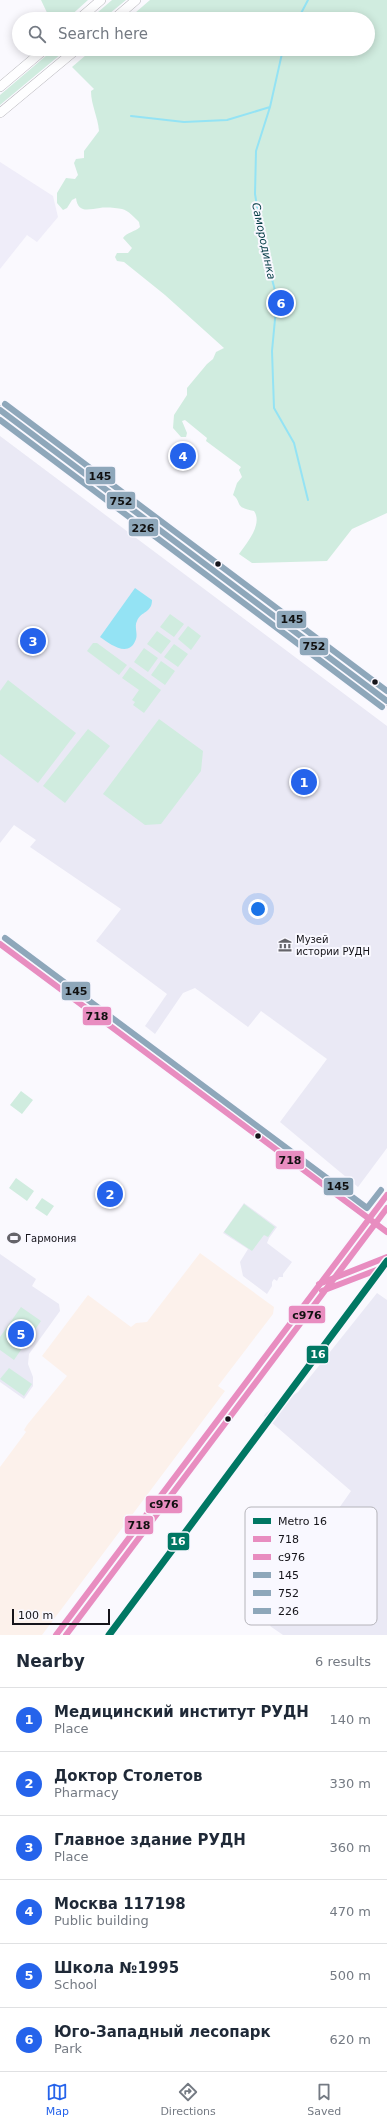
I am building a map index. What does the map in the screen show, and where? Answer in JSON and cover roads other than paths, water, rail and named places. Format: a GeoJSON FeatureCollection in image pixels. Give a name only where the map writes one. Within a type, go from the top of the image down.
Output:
{"type":"FeatureCollection","features":[{"type":"Feature","properties":{"kind":"main road"},"geometry":{"type":"LineString","coordinates":[[87,12],[101,0]]}},
{"type":"Feature","properties":{"kind":"main road"},"geometry":{"type":"LineString","coordinates":[[122,12],[136,0]]}},
{"type":"Feature","properties":{"kind":"main road"},"geometry":{"type":"LineString","coordinates":[[0,87],[37,56]]}},
{"type":"Feature","properties":{"kind":"main road"},"geometry":{"type":"LineString","coordinates":[[0,113],[69,56]]}},
{"type":"Feature","properties":{"kind":"main road"},"geometry":{"type":"LineString","coordinates":[[0,410],[387,701]]}},
{"type":"Feature","properties":{"kind":"street"},"geometry":{"type":"LineString","coordinates":[[0,944],[387,1232]]}},
{"type":"Feature","properties":{"kind":"street"},"geometry":{"type":"LineString","coordinates":[[56,1635],[387,1195]]}},
{"type":"Feature","properties":{"kind":"street"},"geometry":{"type":"LineString","coordinates":[[319,1285],[387,1257]]}},
{"type":"Feature","properties":{"kind":"water"},"geometry":{"type":"Polygon","coordinates":[[[135,588],[152,600],[152,604],[137,621],[136,639],[133,645],[129,648],[119,648],[100,637],[135,588]]]}},
{"type":"Feature","properties":{"kind":"waterway","name":"Самородинка"},"geometry":{"type":"LineString","coordinates":[[302,12],[308,0]]}},
{"type":"Feature","properties":{"kind":"waterway","name":"Самородинка"},"geometry":{"type":"LineString","coordinates":[[281,56],[270,107],[256,151],[255,194],[264,249],[277,298],[272,351],[274,408],[294,443],[308,500]]}},
{"type":"Feature","properties":{"kind":"waterway"},"geometry":{"type":"LineString","coordinates":[[131,116],[184,122],[227,120],[270,107]]}},
{"type":"Feature","properties":{"kind":"metro line","name":"16"},"geometry":{"type":"LineString","coordinates":[[109,1635],[387,1261]]}},
{"type":"Feature","properties":{"kind":"place","name":"Юго-Западный лесопарк"},"geometry":{"type":"Point","coordinates":[281,303]}},
{"type":"Feature","properties":{"kind":"place","name":"Москва 117198"},"geometry":{"type":"Point","coordinates":[183,456]}},
{"type":"Feature","properties":{"kind":"place","name":"Главное здание РУДН"},"geometry":{"type":"Point","coordinates":[33,641]}},
{"type":"Feature","properties":{"kind":"place","name":"Медицинский институт РУДН"},"geometry":{"type":"Point","coordinates":[304,782]}},
{"type":"Feature","properties":{"kind":"place","name":"Музей истории РУДН"},"geometry":{"type":"Point","coordinates":[285,945]}},
{"type":"Feature","properties":{"kind":"place","name":"Доктор Столетов"},"geometry":{"type":"Point","coordinates":[110,1194]}},
{"type":"Feature","properties":{"kind":"place","name":"Гармония"},"geometry":{"type":"Point","coordinates":[14,1238]}},
{"type":"Feature","properties":{"kind":"place","name":"Школа №1995"},"geometry":{"type":"Point","coordinates":[21,1334]}}]}
